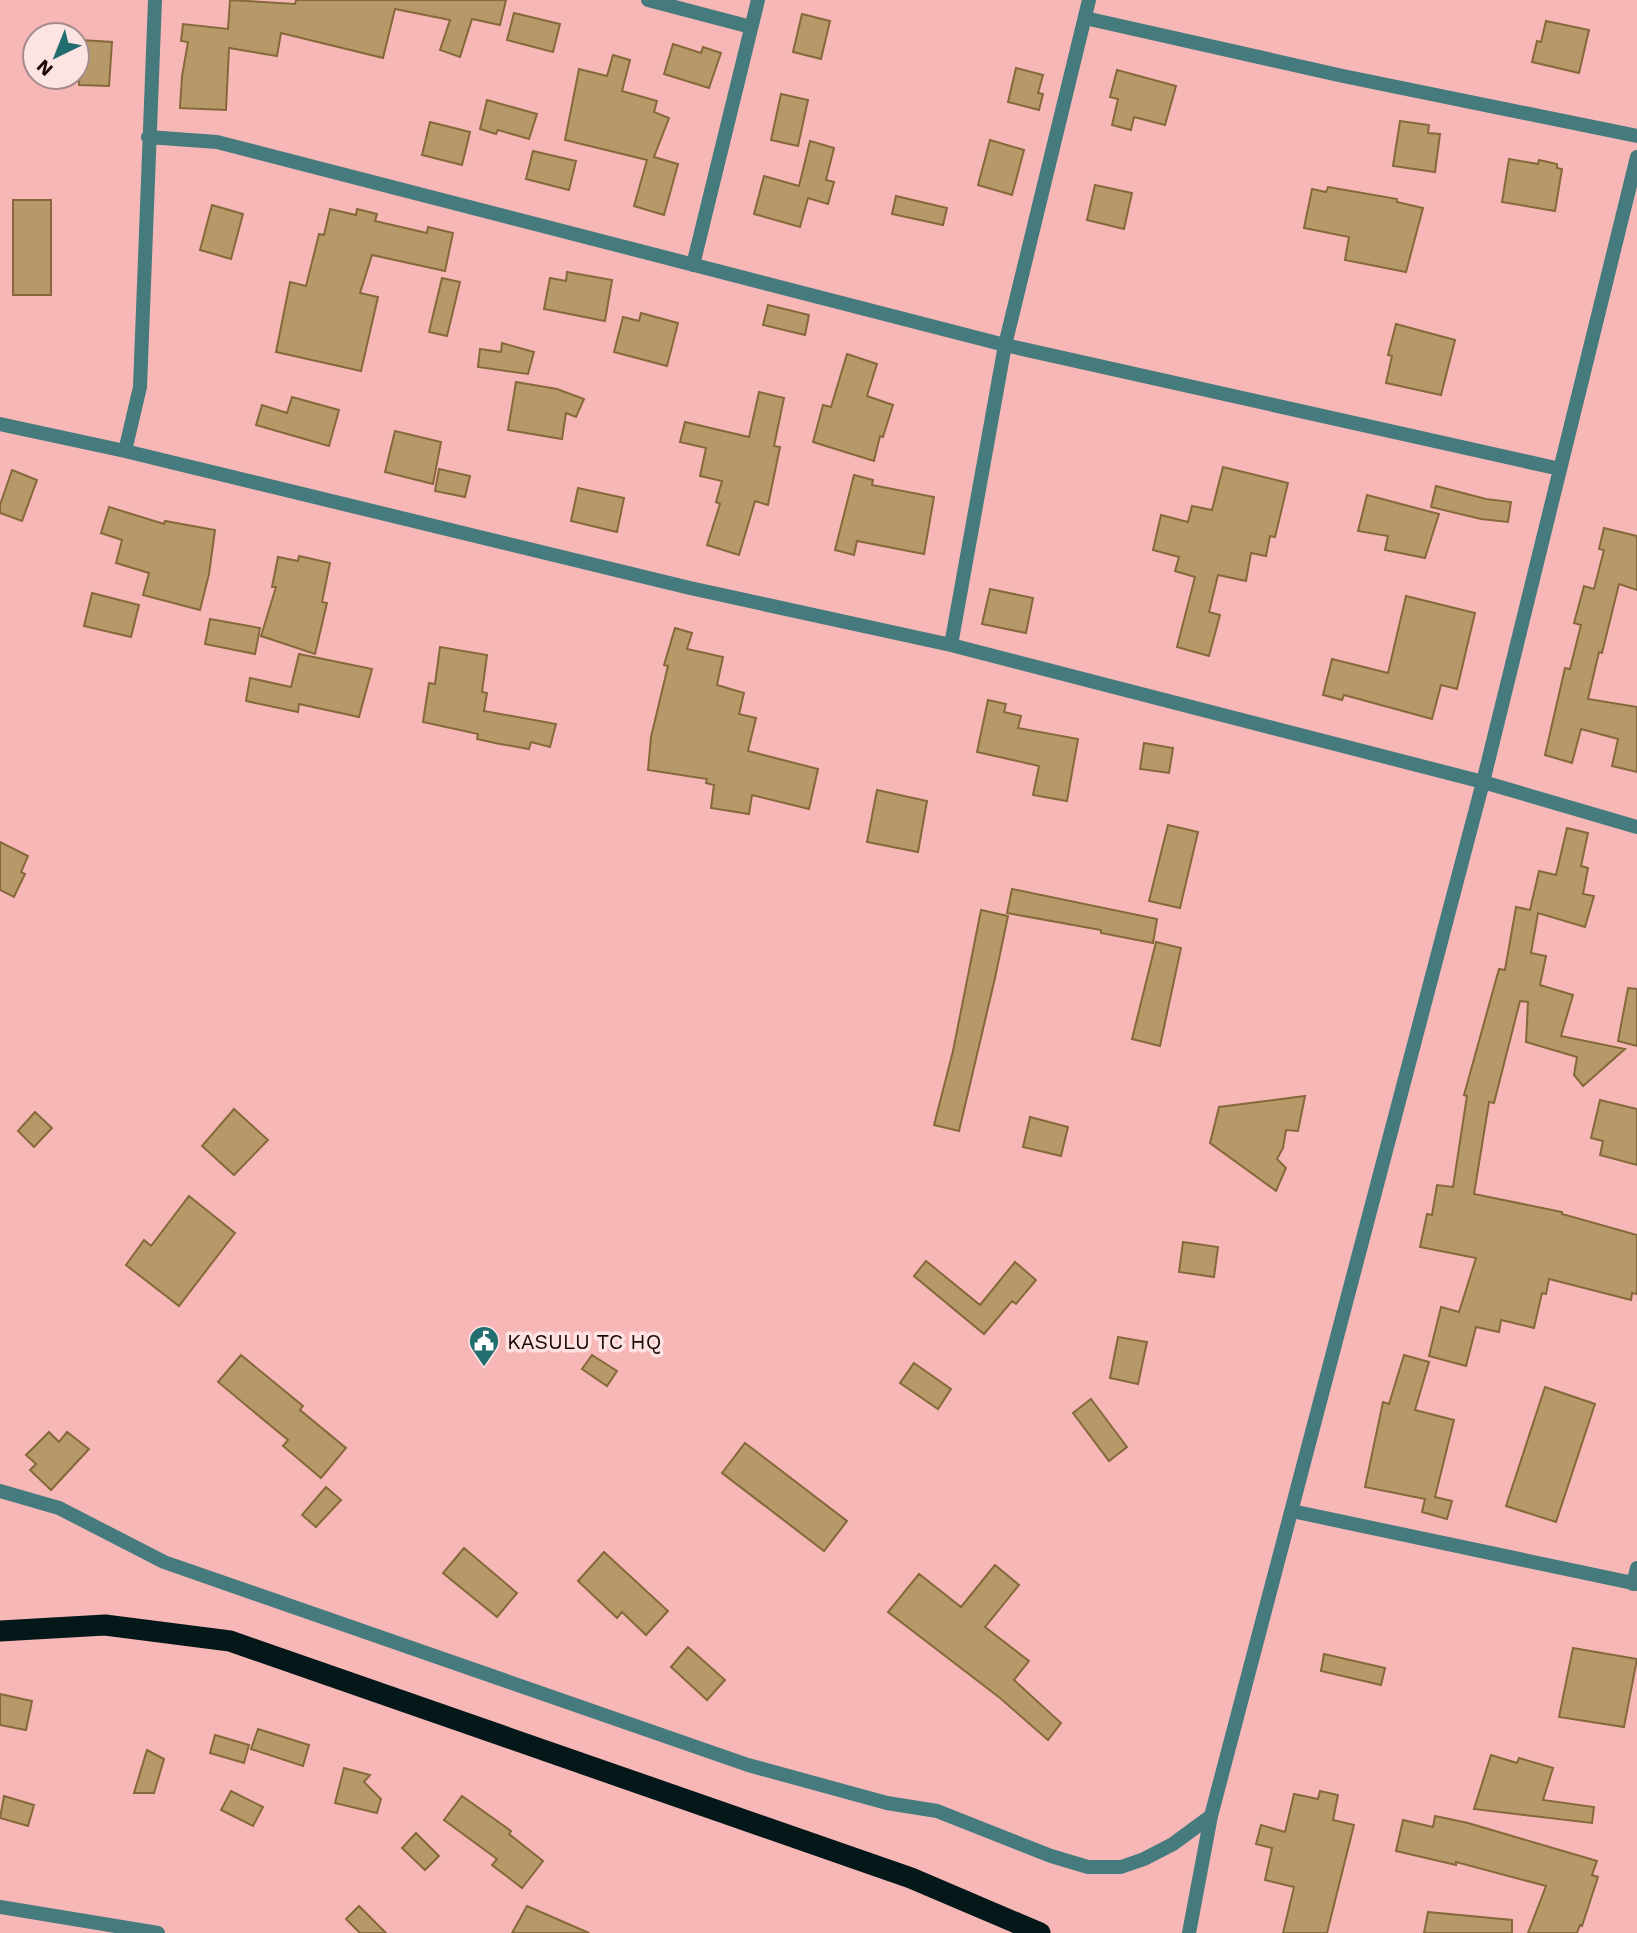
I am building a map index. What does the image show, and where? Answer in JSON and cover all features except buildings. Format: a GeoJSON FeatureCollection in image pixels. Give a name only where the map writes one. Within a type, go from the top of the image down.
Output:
{"type":"FeatureCollection","features":[{"type":"Feature","properties":{"kind":"highway"},"geometry":{"type":"LineString","coordinates":[[0,1631],[105,1625],[230,1641],[911,1878],[1040,1933]]}},
{"type":"Feature","properties":{"kind":"street"},"geometry":{"type":"LineString","coordinates":[[125,451],[140,387],[155,0]]}},
{"type":"Feature","properties":{"kind":"street"},"geometry":{"type":"LineString","coordinates":[[648,0],[751,27]]}},
{"type":"Feature","properties":{"kind":"street"},"geometry":{"type":"LineString","coordinates":[[693,265],[758,0]]}},
{"type":"Feature","properties":{"kind":"street"},"geometry":{"type":"LineString","coordinates":[[951,645],[1005,345],[1089,0]]}},
{"type":"Feature","properties":{"kind":"street"},"geometry":{"type":"LineString","coordinates":[[1085,18],[1343,76],[1637,136]]}},
{"type":"Feature","properties":{"kind":"street"},"geometry":{"type":"LineString","coordinates":[[148,137],[217,142],[1005,345],[1560,469]]}},
{"type":"Feature","properties":{"kind":"street"},"geometry":{"type":"LineString","coordinates":[[1189,1933],[1210,1816],[1483,782],[1637,157]]}},
{"type":"Feature","properties":{"kind":"street"},"geometry":{"type":"LineString","coordinates":[[0,424],[125,451],[690,588],[951,645],[1483,782],[1637,827]]}},
{"type":"Feature","properties":{"kind":"street"},"geometry":{"type":"LineString","coordinates":[[0,1491],[59,1508],[164,1562],[748,1765],[887,1803],[937,1811],[1051,1856],[1088,1867],[1121,1867],[1144,1860],[1173,1844],[1210,1816]]}},
{"type":"Feature","properties":{"kind":"street"},"geometry":{"type":"LineString","coordinates":[[1292,1511],[1635,1584],[1637,1568]]}},
{"type":"Feature","properties":{"kind":"street"},"geometry":{"type":"LineString","coordinates":[[0,1908],[158,1933]]}},
{"type":"Feature","properties":{"kind":"place","name":"KASULU TC HQ"},"geometry":{"type":"Point","coordinates":[484,1368]}}]}
